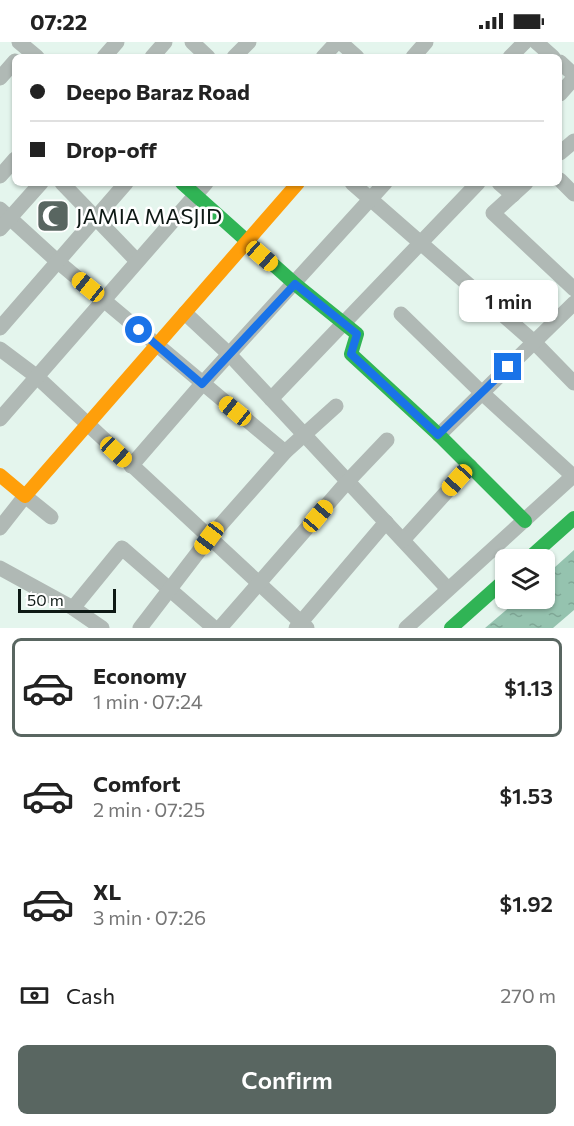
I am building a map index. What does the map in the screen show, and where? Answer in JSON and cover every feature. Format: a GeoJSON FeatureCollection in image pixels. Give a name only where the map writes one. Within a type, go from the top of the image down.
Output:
{"type":"FeatureCollection","features":[{"type":"Feature","properties":{"kind":"street"},"geometry":{"type":"LineString","coordinates":[[107,54],[117,42]]}},
{"type":"Feature","properties":{"kind":"street"},"geometry":{"type":"LineString","coordinates":[[155,54],[165,42]]}},
{"type":"Feature","properties":{"kind":"street"},"geometry":{"type":"LineString","coordinates":[[192,42],[205,54]]}},
{"type":"Feature","properties":{"kind":"street"},"geometry":{"type":"LineString","coordinates":[[237,54],[249,42]]}},
{"type":"Feature","properties":{"kind":"street"},"geometry":{"type":"LineString","coordinates":[[326,54],[339,42],[353,54]]}},
{"type":"Feature","properties":{"kind":"street"},"geometry":{"type":"LineString","coordinates":[[416,54],[426,42]]}},
{"type":"Feature","properties":{"kind":"street"},"geometry":{"type":"LineString","coordinates":[[513,54],[525,42]]}},
{"type":"Feature","properties":{"kind":"street"},"geometry":{"type":"LineString","coordinates":[[0,78],[12,64]]}},
{"type":"Feature","properties":{"kind":"street"},"geometry":{"type":"LineString","coordinates":[[562,64],[574,76],[562,91]]}},
{"type":"Feature","properties":{"kind":"street"},"geometry":{"type":"LineString","coordinates":[[562,151],[574,141]]}},
{"type":"Feature","properties":{"kind":"street"},"geometry":{"type":"LineString","coordinates":[[0,176],[12,162]]}},
{"type":"Feature","properties":{"kind":"street"},"geometry":{"type":"LineString","coordinates":[[562,182],[574,194]]}},
{"type":"Feature","properties":{"kind":"street"},"geometry":{"type":"LineString","coordinates":[[37,186],[3,219],[104,299],[285,452]]}},
{"type":"Feature","properties":{"kind":"street"},"geometry":{"type":"LineString","coordinates":[[65,186],[137,261]]}},
{"type":"Feature","properties":{"kind":"street"},"geometry":{"type":"LineString","coordinates":[[0,328],[123,186]]}},
{"type":"Feature","properties":{"kind":"street"},"geometry":{"type":"LineString","coordinates":[[185,186],[246,242],[357,334],[351,354],[525,520]]}},
{"type":"Feature","properties":{"kind":"street"},"geometry":{"type":"LineString","coordinates":[[0,419],[203,186]]}},
{"type":"Feature","properties":{"kind":"street"},"geometry":{"type":"LineString","coordinates":[[0,528],[25,496],[295,186]]}},
{"type":"Feature","properties":{"kind":"street"},"geometry":{"type":"LineString","coordinates":[[355,186],[534,342],[574,383]]}},
{"type":"Feature","properties":{"kind":"street"},"geometry":{"type":"LineString","coordinates":[[131,466],[202,384],[230,356],[382,186]]}},
{"type":"Feature","properties":{"kind":"street"},"geometry":{"type":"LineString","coordinates":[[272,399],[475,186]]}},
{"type":"Feature","properties":{"kind":"street"},"geometry":{"type":"LineString","coordinates":[[502,186],[513,195]]}},
{"type":"Feature","properties":{"kind":"street"},"geometry":{"type":"LineString","coordinates":[[523,186],[493,213],[574,289]]}},
{"type":"Feature","properties":{"kind":"street"},"geometry":{"type":"LineString","coordinates":[[438,435],[574,303]]}},
{"type":"Feature","properties":{"kind":"street"},"geometry":{"type":"LineString","coordinates":[[185,313],[272,399],[448,590]]}},
{"type":"Feature","properties":{"kind":"street"},"geometry":{"type":"LineString","coordinates":[[401,314],[481,392],[574,475],[406,628]]}},
{"type":"Feature","properties":{"kind":"street"},"geometry":{"type":"LineString","coordinates":[[0,350],[36,376],[260,584],[301,626],[386,522]]}},
{"type":"Feature","properties":{"kind":"street"},"geometry":{"type":"LineString","coordinates":[[140,628],[209,538],[285,452],[336,406]]}},
{"type":"Feature","properties":{"kind":"street"},"geometry":{"type":"LineString","coordinates":[[220,628],[347,482],[387,440]]}},
{"type":"Feature","properties":{"kind":"street"},"geometry":{"type":"LineString","coordinates":[[403,540],[470,466]]}},
{"type":"Feature","properties":{"kind":"street"},"geometry":{"type":"LineString","coordinates":[[0,475],[51,517]]}},
{"type":"Feature","properties":{"kind":"street"},"geometry":{"type":"LineString","coordinates":[[539,549],[574,518]]}},
{"type":"Feature","properties":{"kind":"street"},"geometry":{"type":"LineString","coordinates":[[73,608],[122,548],[214,628]]}},
{"type":"Feature","properties":{"kind":"street"},"geometry":{"type":"LineString","coordinates":[[0,568],[73,608],[102,628]]}},
{"type":"Feature","properties":{"kind":"street"},"geometry":{"type":"LineString","coordinates":[[451,628],[495,589]]}},
{"type":"Feature","properties":{"kind":"water"},"geometry":{"type":"Polygon","coordinates":[[[574,550],[574,610],[553,628],[485,628],[507,609],[555,609],[555,567],[574,550]]]}},
{"type":"Feature","properties":{"kind":"traffic: fast"},"geometry":{"type":"LineString","coordinates":[[185,186],[295,284],[357,334],[351,354],[439,435],[525,521]]}},
{"type":"Feature","properties":{"kind":"traffic: fast"},"geometry":{"type":"LineString","coordinates":[[539,549],[574,518]]}},
{"type":"Feature","properties":{"kind":"traffic: fast"},"geometry":{"type":"LineString","coordinates":[[451,628],[495,589]]}},
{"type":"Feature","properties":{"kind":"traffic: slow"},"geometry":{"type":"LineString","coordinates":[[0,475],[25,496],[295,186]]}},
{"type":"Feature","properties":{"kind":"place","name":"JAMIA MASJID"},"geometry":{"type":"Point","coordinates":[53,216]}},
{"type":"Feature","properties":{"kind":"route"},"geometry":{"type":"LineString","coordinates":[[139,330],[202,384],[295,284],[357,334],[351,354],[438,435],[508,367]]}}]}
